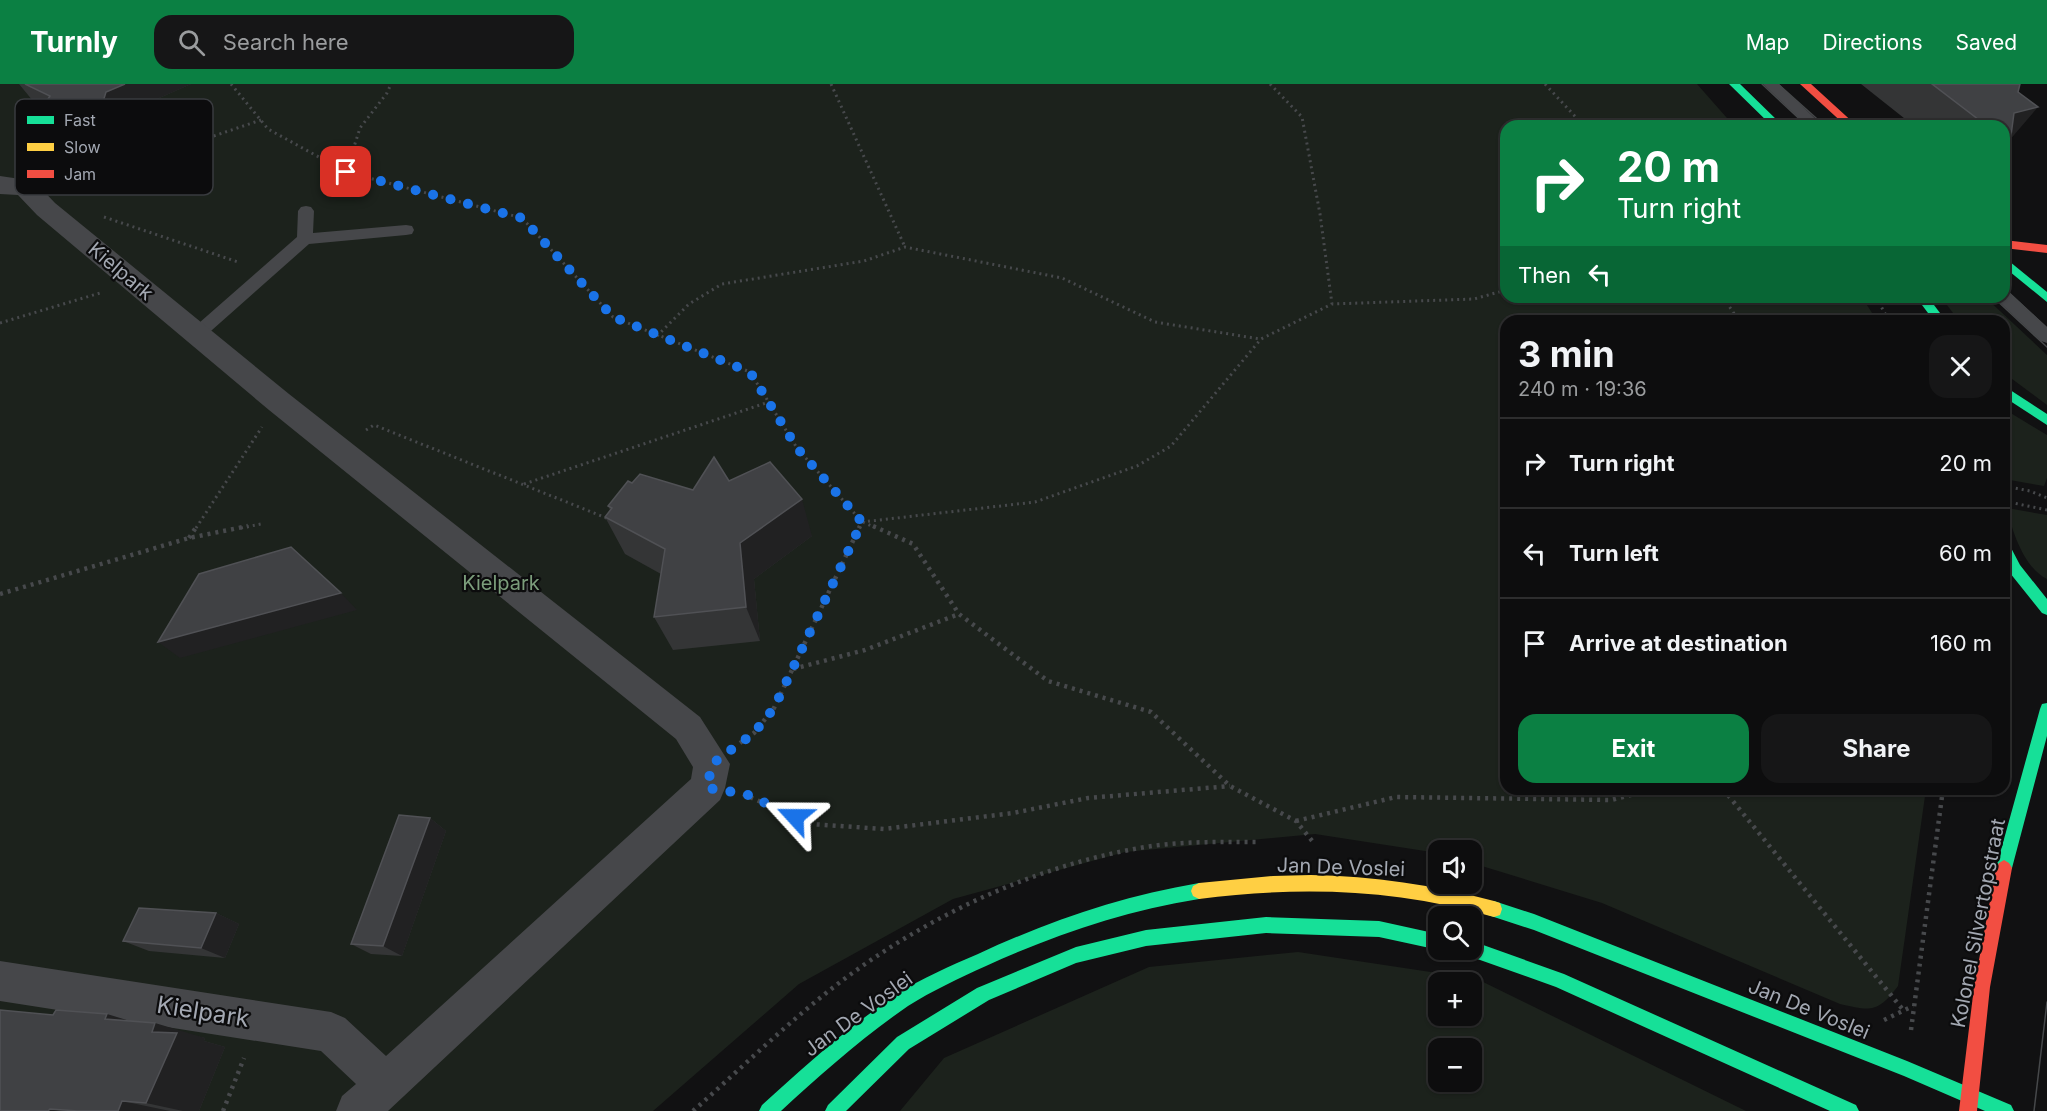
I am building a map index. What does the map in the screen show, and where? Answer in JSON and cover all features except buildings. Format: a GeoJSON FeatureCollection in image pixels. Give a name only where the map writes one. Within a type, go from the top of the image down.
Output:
{"type":"FeatureCollection","features":[{"type":"Feature","properties":{"kind":"main road"},"geometry":{"type":"LineString","coordinates":[[1734,84],[1772,120]]}},
{"type":"Feature","properties":{"kind":"main road"},"geometry":{"type":"LineString","coordinates":[[1804,84],[1845,120]]}},
{"type":"Feature","properties":{"kind":"main road"},"geometry":{"type":"LineString","coordinates":[[2010,245],[2047,249]]}},
{"type":"Feature","properties":{"kind":"main road"},"geometry":{"type":"LineString","coordinates":[[2010,266],[2047,298]]}},
{"type":"Feature","properties":{"kind":"main road"},"geometry":{"type":"LineString","coordinates":[[1913,303],[1917,313]]}},
{"type":"Feature","properties":{"kind":"main road"},"geometry":{"type":"LineString","coordinates":[[2010,395],[2047,420]]}},
{"type":"Feature","properties":{"kind":"main road"},"geometry":{"type":"LineString","coordinates":[[2010,559],[2047,609]]}},
{"type":"Feature","properties":{"kind":"main road","name":"Kolonel Silvertopstraat"},"geometry":{"type":"LineString","coordinates":[[1968,1111],[1982,987],[2005,864],[2047,709]]}},
{"type":"Feature","properties":{"kind":"main road","name":"Jan De Voslei"},"geometry":{"type":"LineString","coordinates":[[768,1111],[812,1072],[908,998],[997,952],[1079,918],[1144,900],[1215,887],[1285,882],[1350,883],[1417,890],[1472,903],[1534,922],[1970,1095],[2005,1111]]}},
{"type":"Feature","properties":{"kind":"main road"},"geometry":{"type":"LineString","coordinates":[[834,1111],[903,1043],[983,994],[1076,955],[1146,938],[1266,924],[1379,929],[1428,940]]}},
{"type":"Feature","properties":{"kind":"main road"},"geometry":{"type":"LineString","coordinates":[[1482,953],[1558,980],[1850,1111]]}},
{"type":"Feature","properties":{"kind":"street","name":"Kielpark"},"geometry":{"type":"LineString","coordinates":[[0,185],[15,186]]}},
{"type":"Feature","properties":{"kind":"street","name":"Kielpark"},"geometry":{"type":"LineString","coordinates":[[35,197],[279,402],[688,728],[710,776]]}},
{"type":"Feature","properties":{"kind":"street"},"geometry":{"type":"LineString","coordinates":[[357,1111],[710,776]]}},
{"type":"Feature","properties":{"kind":"street","name":"Kielpark"},"geometry":{"type":"LineString","coordinates":[[0,981],[331,1032],[386,1084]]}},
{"type":"Feature","properties":{"kind":"lane"},"geometry":{"type":"LineString","coordinates":[[1770,84],[1809,120]]}},
{"type":"Feature","properties":{"kind":"lane"},"geometry":{"type":"LineString","coordinates":[[305,239],[306,211]]}},
{"type":"Feature","properties":{"kind":"lane"},"geometry":{"type":"LineString","coordinates":[[197,334],[305,239],[406,230]]}},
{"type":"Feature","properties":{"kind":"lane"},"geometry":{"type":"LineString","coordinates":[[2010,303],[2047,337]]}},
{"type":"Feature","properties":{"kind":"path"},"geometry":{"type":"LineString","coordinates":[[231,84],[268,129],[346,172],[522,218],[613,317],[750,372],[797,448],[862,522],[913,544],[959,614],[1048,681],[1151,712],[1230,786],[1296,821],[1313,842]]}},
{"type":"Feature","properties":{"kind":"path"},"geometry":{"type":"LineString","coordinates":[[346,172],[360,128],[387,93],[391,84]]}},
{"type":"Feature","properties":{"kind":"path"},"geometry":{"type":"LineString","coordinates":[[831,84],[905,247]]}},
{"type":"Feature","properties":{"kind":"path"},"geometry":{"type":"LineString","coordinates":[[1270,84],[1302,117],[1320,214],[1332,304]]}},
{"type":"Feature","properties":{"kind":"path"},"geometry":{"type":"LineString","coordinates":[[1545,84],[1550,85],[1579,120]]}},
{"type":"Feature","properties":{"kind":"path"},"geometry":{"type":"LineString","coordinates":[[213,136],[261,120]]}},
{"type":"Feature","properties":{"kind":"path"},"geometry":{"type":"LineString","coordinates":[[35,197],[41,195]]}},
{"type":"Feature","properties":{"kind":"path"},"geometry":{"type":"LineString","coordinates":[[68,226],[107,216],[267,272]]}},
{"type":"Feature","properties":{"kind":"path"},"geometry":{"type":"LineString","coordinates":[[657,336],[689,304],[722,284],[864,261],[905,247],[1062,278],[1155,322],[1260,339]]}},
{"type":"Feature","properties":{"kind":"path"},"geometry":{"type":"LineString","coordinates":[[0,323],[136,283]]}},
{"type":"Feature","properties":{"kind":"path"},"geometry":{"type":"LineString","coordinates":[[862,522],[1035,502],[1137,466],[1172,446],[1260,339],[1332,304],[1474,299],[1500,292]]}},
{"type":"Feature","properties":{"kind":"path"},"geometry":{"type":"LineString","coordinates":[[189,538],[279,402]]}},
{"type":"Feature","properties":{"kind":"path"},"geometry":{"type":"LineString","coordinates":[[523,484],[769,402]]}},
{"type":"Feature","properties":{"kind":"path"},"geometry":{"type":"LineString","coordinates":[[339,450],[374,425],[617,522]]}},
{"type":"Feature","properties":{"kind":"path"},"geometry":{"type":"LineString","coordinates":[[2010,487],[2030,491],[2047,498],[2045,509],[2010,502]]}},
{"type":"Feature","properties":{"kind":"path"},"geometry":{"type":"LineString","coordinates":[[862,522],[774,708],[754,733],[710,776],[811,824],[884,829],[1013,813],[1088,798],[1230,786]]}},
{"type":"Feature","properties":{"kind":"path"},"geometry":{"type":"LineString","coordinates":[[0,594],[189,538],[261,524]]}},
{"type":"Feature","properties":{"kind":"path"},"geometry":{"type":"LineString","coordinates":[[792,670],[865,650],[959,614]]}},
{"type":"Feature","properties":{"kind":"path"},"geometry":{"type":"LineString","coordinates":[[1296,821],[1396,797],[1611,800],[1631,795]]}},
{"type":"Feature","properties":{"kind":"path"},"geometry":{"type":"LineString","coordinates":[[1728,795],[1904,1011]]}},
{"type":"Feature","properties":{"kind":"path"},"geometry":{"type":"LineString","coordinates":[[1913,1006],[1941,795]]}},
{"type":"Feature","properties":{"kind":"path"},"geometry":{"type":"LineString","coordinates":[[223,1111],[259,1021]]}},
{"type":"Feature","properties":{"kind":"green space","name":"Kielpark"},"geometry":{"type":"Polygon","coordinates":[[[0,84],[1697,84],[1729,120],[1500,120],[1500,303],[1866,303],[1873,315],[1500,315],[1500,795],[1925,795],[1898,986],[1885,1001],[1873,1008],[1840,1004],[1602,903],[1482,866],[1482,840],[1428,840],[1428,851],[1315,834],[1125,852],[953,899],[799,984],[653,1111],[0,1111],[0,84]]]}},
{"type":"Feature","properties":{"kind":"green space"},"geometry":{"type":"Polygon","coordinates":[[[1946,303],[1991,303],[2004,315],[1954,315],[1946,303]]]}},
{"type":"Feature","properties":{"kind":"green space"},"geometry":{"type":"Polygon","coordinates":[[[2010,320],[2047,355],[2047,405],[2010,377],[2010,320]]]}},
{"type":"Feature","properties":{"kind":"green space"},"geometry":{"type":"Polygon","coordinates":[[[2010,413],[2047,435],[2047,478],[2044,486],[2010,480],[2010,413]]]}},
{"type":"Feature","properties":{"kind":"green space"},"geometry":{"type":"Polygon","coordinates":[[[2010,509],[2047,515],[2047,579],[2039,574],[2026,558],[2012,527],[2010,509]]]}},
{"type":"Feature","properties":{"kind":"green space"},"geometry":{"type":"Polygon","coordinates":[[[1298,952],[1431,972],[1428,972],[1428,1026],[1482,1026],[1482,981],[1746,1111],[900,1111],[944,1058],[1149,967],[1298,952]]]}},
{"type":"Feature","properties":{"kind":"tram line"},"geometry":{"type":"LineString","coordinates":[[1762,84],[1801,120]]}},
{"type":"Feature","properties":{"kind":"tram line"},"geometry":{"type":"LineString","coordinates":[[1778,84],[1818,120]]}},
{"type":"Feature","properties":{"kind":"tram line"},"geometry":{"type":"LineString","coordinates":[[2010,294],[2047,328]]}},
{"type":"Feature","properties":{"kind":"tram line"},"geometry":{"type":"LineString","coordinates":[[1999,303],[2047,347]]}},
{"type":"Feature","properties":{"kind":"tram line"},"geometry":{"type":"LineString","coordinates":[[2034,1111],[2047,1002]]}},
{"type":"Feature","properties":{"kind":"traffic: fast"},"geometry":{"type":"LineString","coordinates":[[1734,84],[1772,120]]}},
{"type":"Feature","properties":{"kind":"traffic: fast"},"geometry":{"type":"LineString","coordinates":[[2010,266],[2047,298]]}},
{"type":"Feature","properties":{"kind":"traffic: fast"},"geometry":{"type":"LineString","coordinates":[[1926,303],[1936,315]]}},
{"type":"Feature","properties":{"kind":"traffic: fast"},"geometry":{"type":"LineString","coordinates":[[2010,395],[2047,420]]}},
{"type":"Feature","properties":{"kind":"traffic: fast"},"geometry":{"type":"LineString","coordinates":[[2010,559],[2047,609]]}},
{"type":"Feature","properties":{"kind":"traffic: fast"},"geometry":{"type":"LineString","coordinates":[[2004,868],[2047,709]]}},
{"type":"Feature","properties":{"kind":"traffic: fast"},"geometry":{"type":"LineString","coordinates":[[768,1111],[867,1026],[920,990],[1002,951],[1084,919],[1141,902],[1199,891]]}},
{"type":"Feature","properties":{"kind":"traffic: fast"},"geometry":{"type":"LineString","coordinates":[[1494,909],[1534,922],[1907,1069],[2005,1111]]}},
{"type":"Feature","properties":{"kind":"traffic: fast"},"geometry":{"type":"LineString","coordinates":[[834,1111],[903,1043],[983,994],[1076,955],[1146,938],[1266,925],[1379,929],[1428,940]]}},
{"type":"Feature","properties":{"kind":"traffic: fast"},"geometry":{"type":"LineString","coordinates":[[1482,953],[1558,980],[1850,1111]]}},
{"type":"Feature","properties":{"kind":"traffic: slow"},"geometry":{"type":"LineString","coordinates":[[1199,891],[1273,884],[1385,886],[1458,899],[1494,909]]}},
{"type":"Feature","properties":{"kind":"traffic: jam"},"geometry":{"type":"LineString","coordinates":[[1805,84],[1845,120]]}},
{"type":"Feature","properties":{"kind":"traffic: jam"},"geometry":{"type":"LineString","coordinates":[[2010,245],[2047,249]]}},
{"type":"Feature","properties":{"kind":"traffic: jam"},"geometry":{"type":"LineString","coordinates":[[1968,1111],[1982,987],[2004,868]]}},
{"type":"Feature","properties":{"kind":"route"},"geometry":{"type":"LineString","coordinates":[[346,172],[522,218],[613,317],[750,372],[797,448],[862,522],[774,708],[754,733],[712,764],[707,788],[746,794],[795,817]]}}]}
